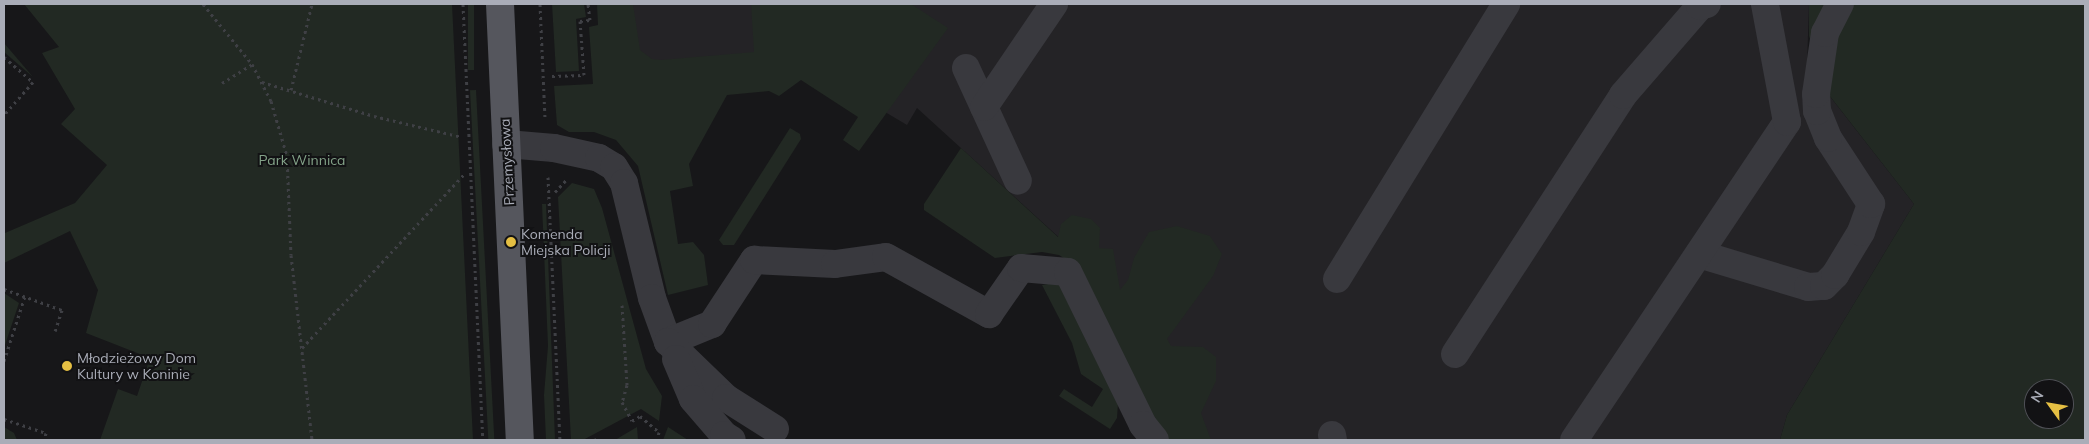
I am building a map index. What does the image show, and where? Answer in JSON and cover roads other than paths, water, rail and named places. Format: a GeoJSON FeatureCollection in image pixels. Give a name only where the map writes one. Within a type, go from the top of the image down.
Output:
{"type":"FeatureCollection","features":[{"type":"Feature","properties":{"kind":"main road","name":"Przemysłowa"},"geometry":{"type":"LineString","coordinates":[[500,4],[520,440]]}},
{"type":"Feature","properties":{"kind":"lane"},"geometry":{"type":"LineString","coordinates":[[984,107],[1054,4]]}},
{"type":"Feature","properties":{"kind":"lane"},"geometry":{"type":"LineString","coordinates":[[1338,279],[1506,4]]}},
{"type":"Feature","properties":{"kind":"lane"},"geometry":{"type":"LineString","coordinates":[[1455,354],[1623,96],[1700,6],[1707,4]]}},
{"type":"Feature","properties":{"kind":"lane"},"geometry":{"type":"LineString","coordinates":[[1574,440],[1787,122],[1765,4]]}},
{"type":"Feature","properties":{"kind":"lane"},"geometry":{"type":"LineString","coordinates":[[1699,254],[1808,287],[1824,286],[1835,275],[1861,232],[1871,204],[1828,138],[1817,111],[1816,94],[1825,33],[1840,4]]}},
{"type":"Feature","properties":{"kind":"lane"},"geometry":{"type":"LineString","coordinates":[[966,68],[1018,181]]}},
{"type":"Feature","properties":{"kind":"lane"},"geometry":{"type":"LineString","coordinates":[[506,144],[546,147],[599,158],[614,167],[624,183],[652,298],[668,342],[693,399],[724,435],[732,440]]}},
{"type":"Feature","properties":{"kind":"lane"},"geometry":{"type":"LineString","coordinates":[[668,342],[712,324],[754,260],[835,264],[886,257],[989,314],[1021,268],[1068,272],[1143,425],[1155,440]]}},
{"type":"Feature","properties":{"kind":"lane"},"geometry":{"type":"LineString","coordinates":[[668,342],[726,398],[785,435]]}},
{"type":"Feature","properties":{"kind":"place","name":"Komenda Miejska Policji"},"geometry":{"type":"Point","coordinates":[511,242]}},
{"type":"Feature","properties":{"kind":"place","name":"Młodzieżowy Dom Kultury w Koninie"},"geometry":{"type":"Point","coordinates":[67,366]}},
{"type":"Feature","properties":{"kind":"park label","name":"Park Winnica"},"geometry":{"type":"Point","coordinates":[302,160]}}]}
